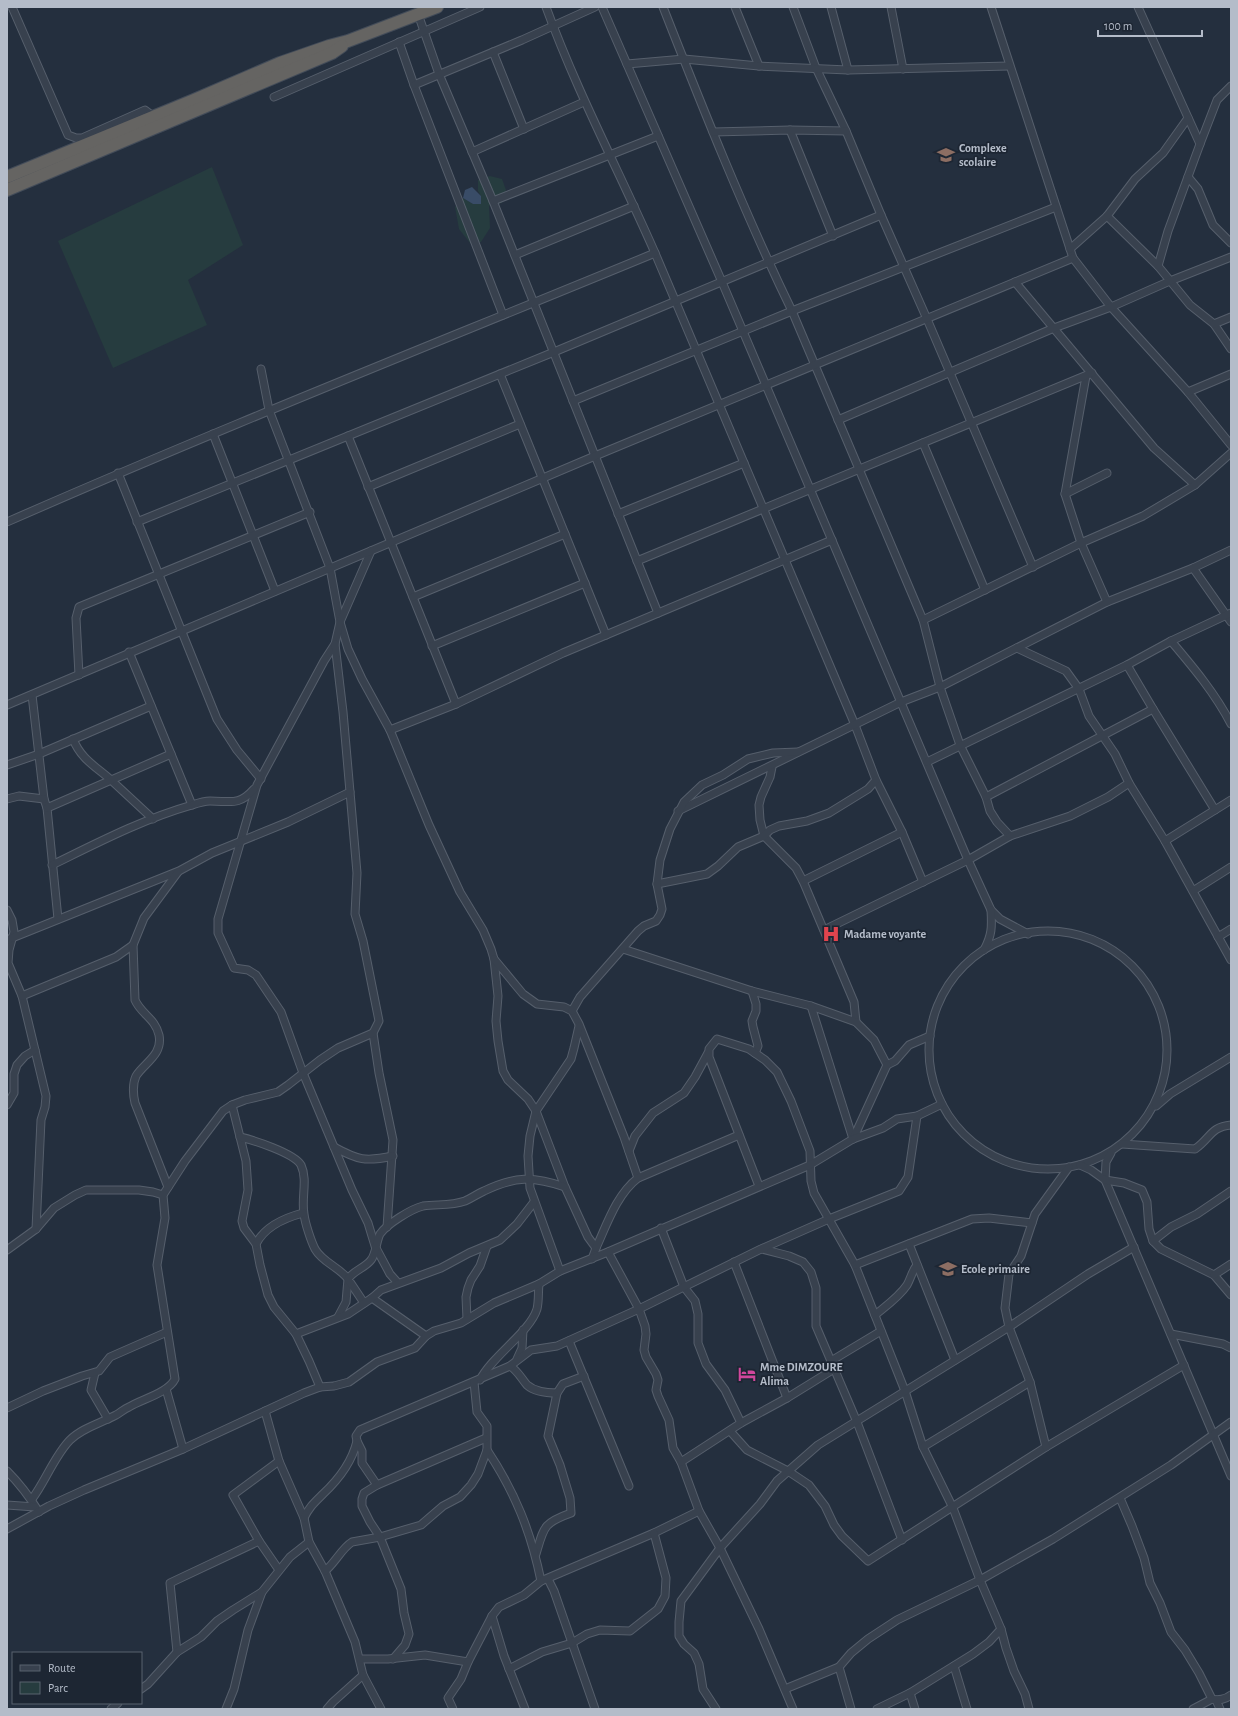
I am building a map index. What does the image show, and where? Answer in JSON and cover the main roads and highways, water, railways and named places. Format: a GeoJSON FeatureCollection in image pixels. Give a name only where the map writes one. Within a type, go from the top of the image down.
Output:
{"type":"FeatureCollection","features":[{"type":"Feature","properties":{"kind":"highway"},"geometry":{"type":"LineString","coordinates":[[7,177],[200,98],[280,63],[348,41],[437,7]]}},
{"type":"Feature","properties":{"kind":"highway"},"geometry":{"type":"LineString","coordinates":[[7,190],[332,53],[348,41]]}},
{"type":"Feature","properties":{"kind":"water"},"geometry":{"type":"Polygon","coordinates":[[[472,187],[481,196],[481,204],[473,204],[463,198],[465,190],[472,187]]]}},
{"type":"Feature","properties":{"kind":"place","name":"Complexe scolaire"},"geometry":{"type":"Point","coordinates":[946,155]}},
{"type":"Feature","properties":{"kind":"place","name":"Madame voyante"},"geometry":{"type":"Point","coordinates":[831,934]}},
{"type":"Feature","properties":{"kind":"place","name":"Ecole primaire"},"geometry":{"type":"Point","coordinates":[948,1269]}},
{"type":"Feature","properties":{"kind":"place","name":"Mme DIMZOURE Alima"},"geometry":{"type":"Point","coordinates":[747,1374]}}]}
